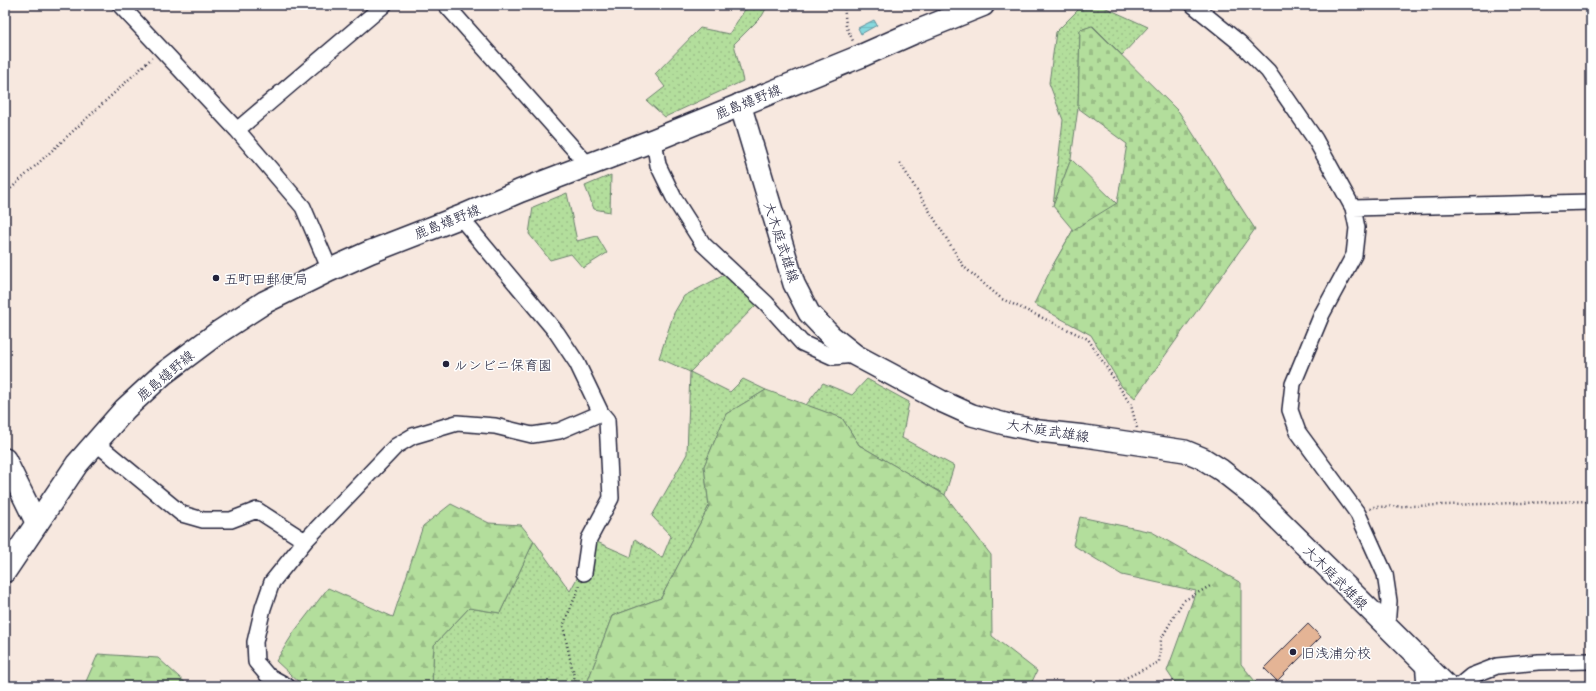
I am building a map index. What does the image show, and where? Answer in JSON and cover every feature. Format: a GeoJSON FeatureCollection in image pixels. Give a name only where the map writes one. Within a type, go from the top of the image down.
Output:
{"type":"FeatureCollection","features":[{"type":"Feature","properties":{"kind":"main road","name":"鹿島嬉野線"},"geometry":{"type":"LineString","coordinates":[[5,571],[77,464],[125,410],[163,374],[219,332],[265,302],[370,252],[460,217],[520,191],[654,140],[983,5]]}},
{"type":"Feature","properties":{"kind":"main road","name":"大木庭武雄線"},"geometry":{"type":"LineString","coordinates":[[740,104],[794,284],[809,313],[831,336],[855,355],[941,401],[972,415],[1039,432],[1142,444],[1185,451],[1202,458],[1237,481],[1258,500],[1386,627],[1448,686]]}},
{"type":"Feature","properties":{"kind":"main road"},"geometry":{"type":"LineString","coordinates":[[5,459],[37,524]]}},
{"type":"Feature","properties":{"kind":"street"},"geometry":{"type":"LineString","coordinates":[[120,5],[237,130],[303,207],[330,270]]}},
{"type":"Feature","properties":{"kind":"street"},"geometry":{"type":"LineString","coordinates":[[237,130],[384,5]]}},
{"type":"Feature","properties":{"kind":"street"},"geometry":{"type":"LineString","coordinates":[[446,5],[588,165]]}},
{"type":"Feature","properties":{"kind":"street"},"geometry":{"type":"LineString","coordinates":[[1193,5],[1240,43],[1268,71],[1315,139],[1353,208],[1358,228],[1354,255],[1322,314],[1293,384],[1290,410],[1298,432],[1358,514],[1385,574],[1389,601],[1386,627]]}},
{"type":"Feature","properties":{"kind":"street"},"geometry":{"type":"LineString","coordinates":[[654,140],[658,165],[674,200],[703,244],[766,303],[802,343],[833,357],[855,355]]}},
{"type":"Feature","properties":{"kind":"street"},"geometry":{"type":"LineString","coordinates":[[1353,208],[1591,202]]}},
{"type":"Feature","properties":{"kind":"street"},"geometry":{"type":"LineString","coordinates":[[460,217],[557,333],[577,363],[601,413],[607,420],[611,498],[589,539],[584,573]]}},
{"type":"Feature","properties":{"kind":"street"},"geometry":{"type":"LineString","coordinates":[[287,686],[267,675],[256,662],[255,642],[263,608],[272,582],[305,541],[396,446],[413,436],[457,423],[495,426],[532,435],[559,432],[601,413]]}},
{"type":"Feature","properties":{"kind":"street"},"geometry":{"type":"LineString","coordinates":[[96,443],[182,514],[203,520],[231,520],[256,510],[305,541]]}},
{"type":"Feature","properties":{"kind":"street"},"geometry":{"type":"LineString","coordinates":[[1423,661],[1425,686]]}},
{"type":"Feature","properties":{"kind":"street"},"geometry":{"type":"LineString","coordinates":[[1459,686],[1471,676],[1497,666],[1538,662],[1591,661]]}},
{"type":"Feature","properties":{"kind":"path"},"geometry":{"type":"LineString","coordinates":[[844,5],[846,26],[860,56]]}},
{"type":"Feature","properties":{"kind":"path"},"geometry":{"type":"LineString","coordinates":[[5,194],[161,49]]}},
{"type":"Feature","properties":{"kind":"path"},"geometry":{"type":"LineString","coordinates":[[900,163],[964,267],[1002,299],[1088,339],[1131,406],[1142,444]]}},
{"type":"Feature","properties":{"kind":"path"},"geometry":{"type":"LineString","coordinates":[[5,197],[8,225],[5,250]]}},
{"type":"Feature","properties":{"kind":"path"},"geometry":{"type":"LineString","coordinates":[[1358,514],[1373,507],[1591,501]]}},
{"type":"Feature","properties":{"kind":"path"},"geometry":{"type":"LineString","coordinates":[[576,686],[563,626],[584,573]]}},
{"type":"Feature","properties":{"kind":"path"},"geometry":{"type":"LineString","coordinates":[[1109,686],[1159,662],[1161,639],[1183,601],[1212,585]]}},
{"type":"Feature","properties":{"kind":"green space"},"geometry":{"type":"Polygon","coordinates":[[[748,5],[768,5],[762,16],[734,44],[743,81],[665,117],[647,101],[665,87],[655,74],[700,28],[729,34],[748,5]]]}},
{"type":"Feature","properties":{"kind":"green space"},"geometry":{"type":"Polygon","coordinates":[[[1102,6],[1148,27],[1122,55],[1093,26],[1080,30],[1078,108],[1071,159],[1053,206],[1063,120],[1049,83],[1056,32],[1079,9],[1102,6]]]}},
{"type":"Feature","properties":{"kind":"green space"},"geometry":{"type":"Polygon","coordinates":[[[1092,26],[1179,112],[1255,229],[1135,398],[1122,387],[1091,335],[1034,304],[1053,265],[1073,230],[1117,203],[1127,144],[1078,108],[1080,30],[1092,26]]]}},
{"type":"Feature","properties":{"kind":"green space"},"geometry":{"type":"Polygon","coordinates":[[[1071,159],[1117,204],[1053,265],[1073,230],[1053,206],[1071,159]]]}},
{"type":"Feature","properties":{"kind":"green space"},"geometry":{"type":"Polygon","coordinates":[[[611,175],[610,212],[594,209],[585,186],[611,175]]]}},
{"type":"Feature","properties":{"kind":"green space"},"geometry":{"type":"Polygon","coordinates":[[[567,193],[577,241],[597,236],[607,253],[583,268],[571,254],[550,260],[529,234],[533,207],[567,193]]]}},
{"type":"Feature","properties":{"kind":"green space"},"geometry":{"type":"Polygon","coordinates":[[[728,273],[759,302],[690,372],[659,358],[674,313],[684,296],[728,273]]]}},
{"type":"Feature","properties":{"kind":"green space"},"geometry":{"type":"Polygon","coordinates":[[[690,372],[730,392],[743,379],[766,390],[726,414],[704,466],[709,506],[661,598],[612,616],[586,686],[432,686],[434,645],[469,608],[500,613],[534,541],[570,591],[597,542],[631,557],[635,539],[662,558],[671,536],[652,516],[687,454],[690,372]]]}},
{"type":"Feature","properties":{"kind":"green space"},"geometry":{"type":"Polygon","coordinates":[[[867,379],[909,402],[902,438],[954,466],[945,495],[859,445],[842,418],[806,405],[823,383],[852,395],[867,379]]]}},
{"type":"Feature","properties":{"kind":"green space"},"geometry":{"type":"Polygon","coordinates":[[[766,390],[842,418],[859,445],[945,495],[991,555],[992,636],[1037,671],[1030,686],[586,686],[612,616],[661,598],[709,506],[704,466],[726,414],[766,390]]]}},
{"type":"Feature","properties":{"kind":"green space"},"geometry":{"type":"Polygon","coordinates":[[[451,504],[489,523],[521,525],[534,541],[500,613],[469,608],[434,645],[432,686],[303,686],[276,661],[294,632],[328,588],[393,617],[423,526],[451,504]]]}},
{"type":"Feature","properties":{"kind":"green space"},"geometry":{"type":"Polygon","coordinates":[[[1080,517],[1152,532],[1241,583],[1241,664],[1259,686],[1177,686],[1167,671],[1196,591],[1122,575],[1073,545],[1080,517]]]}},
{"type":"Feature","properties":{"kind":"green space"},"geometry":{"type":"Polygon","coordinates":[[[98,654],[158,658],[189,686],[84,686],[98,654]]]}},
{"type":"Feature","properties":{"kind":"water"},"geometry":{"type":"Polygon","coordinates":[[[874,20],[877,25],[861,34],[858,28],[874,20]]]}},
{"type":"Feature","properties":{"kind":"building","name":"旧浅浦分校"},"geometry":{"type":"Polygon","coordinates":[[[1308,624],[1321,637],[1277,681],[1264,668],[1308,624]]]}},
{"type":"Feature","properties":{"kind":"place","name":"五町田郵便局"},"geometry":{"type":"Point","coordinates":[216,278]}},
{"type":"Feature","properties":{"kind":"place","name":"ルンビニ保育園"},"geometry":{"type":"Point","coordinates":[446,364]}},
{"type":"Feature","properties":{"kind":"place","name":"旧浅浦分校"},"geometry":{"type":"Point","coordinates":[1293,652]}}]}
